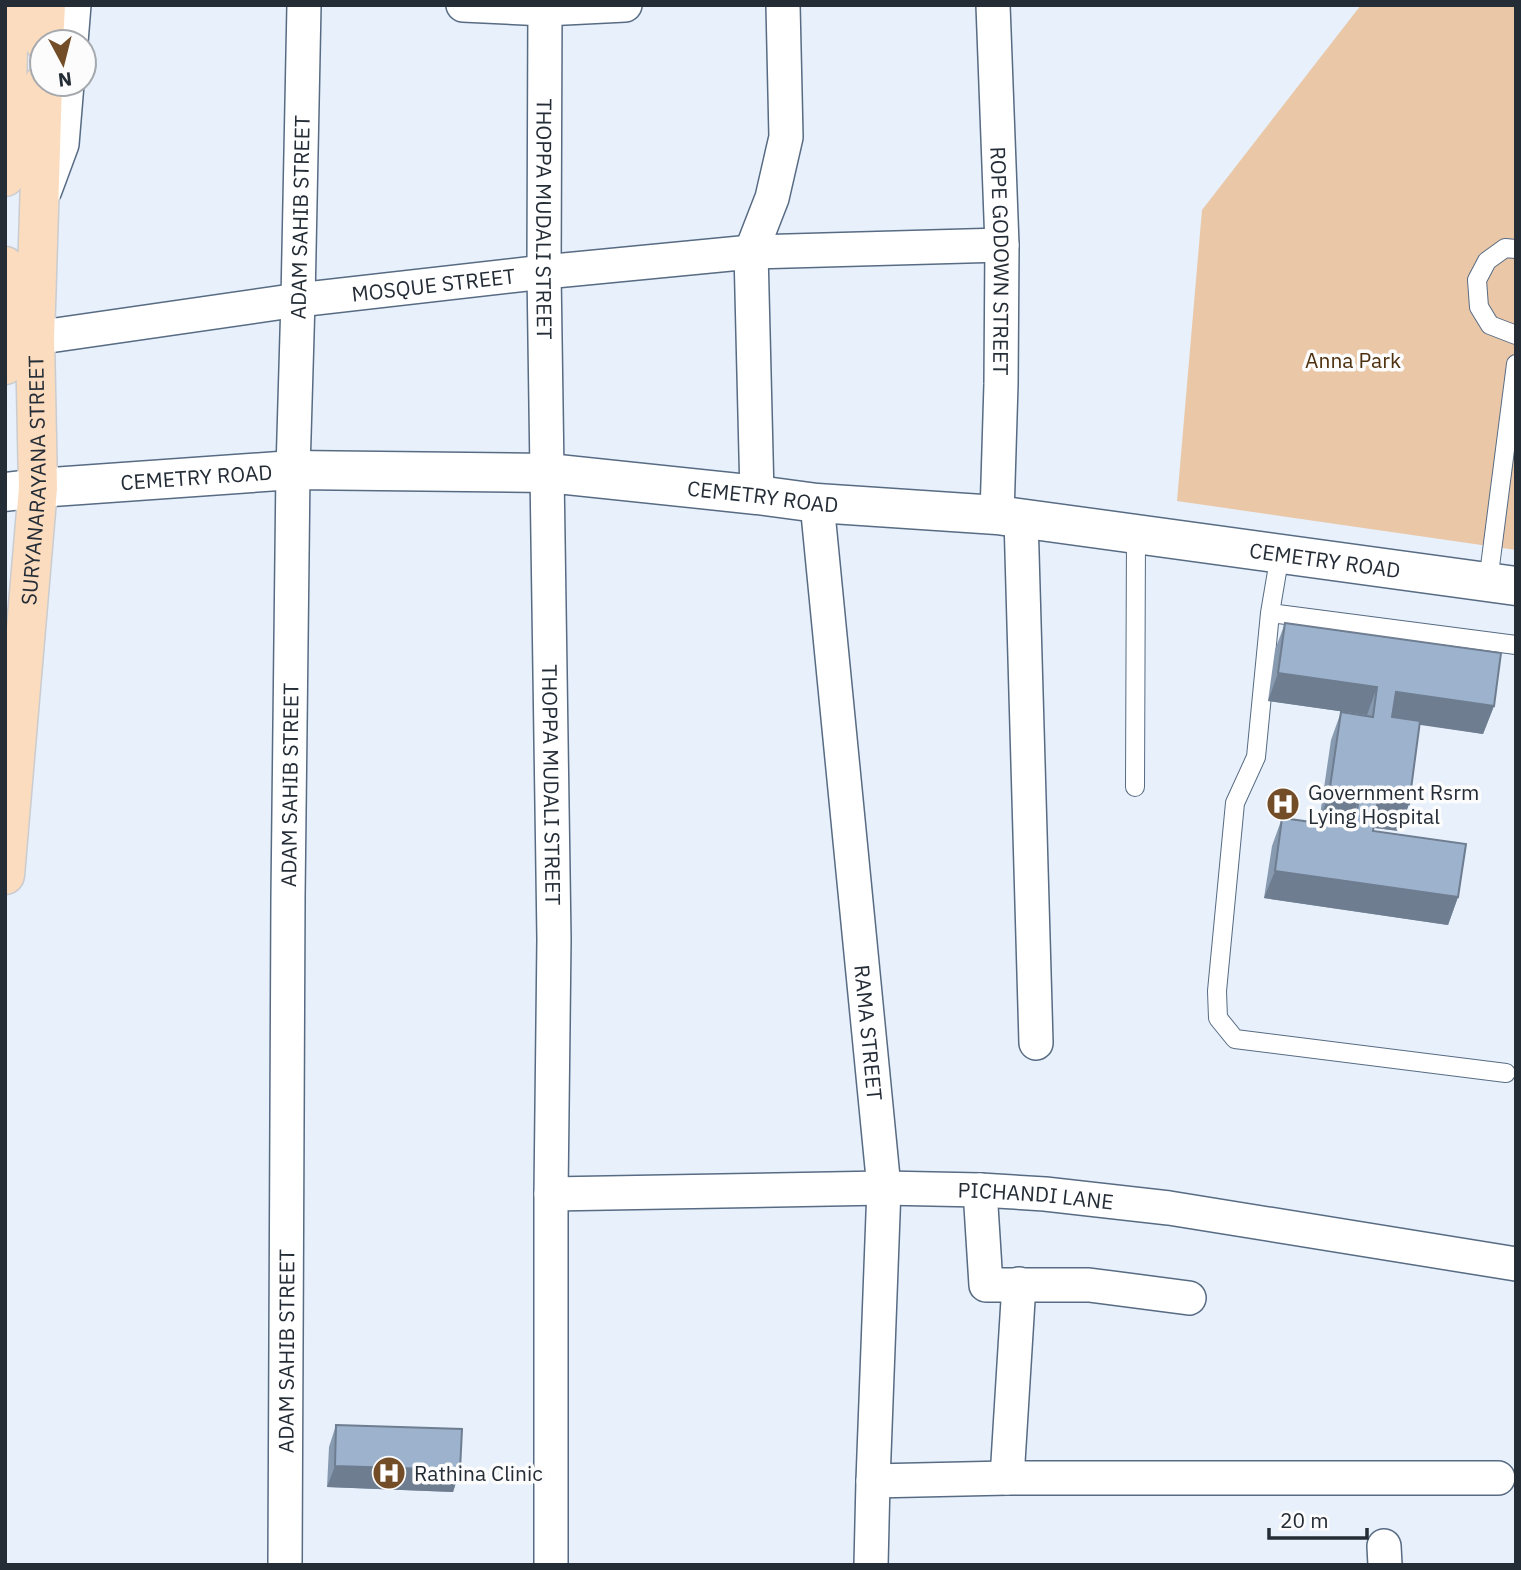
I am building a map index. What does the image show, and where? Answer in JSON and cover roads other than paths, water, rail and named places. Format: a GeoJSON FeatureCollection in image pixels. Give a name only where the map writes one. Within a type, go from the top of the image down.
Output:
{"type":"FeatureCollection","features":[{"type":"Feature","properties":{"kind":"main road"},"geometry":{"type":"LineString","coordinates":[[5,177],[19,45],[9,5]]}},
{"type":"Feature","properties":{"kind":"main road"},"geometry":{"type":"LineString","coordinates":[[19,45],[46,5]]}},
{"type":"Feature","properties":{"kind":"main road","name":"SURYANARAYANA STREET"},"geometry":{"type":"LineString","coordinates":[[5,875],[22,490],[35,338],[42,98]]}},
{"type":"Feature","properties":{"kind":"main road","name":"SURYANARAYANA STREET"},"geometry":{"type":"LineString","coordinates":[[5,266],[5,365]]}},
{"type":"Feature","properties":{"kind":"main road","name":"CEMETRY ROAD"},"geometry":{"type":"LineString","coordinates":[[22,490],[293,470],[548,473],[817,503],[1009,516],[1502,584]]}},
{"type":"Feature","properties":{"kind":"street"},"geometry":{"type":"LineString","coordinates":[[72,28],[74,5]]}},
{"type":"Feature","properties":{"kind":"street","name":"ADAM SAHIB STREET"},"geometry":{"type":"LineString","coordinates":[[285,1565],[293,470],[304,5]]}},
{"type":"Feature","properties":{"kind":"street"},"geometry":{"type":"LineString","coordinates":[[463,5],[625,5]]}},
{"type":"Feature","properties":{"kind":"street"},"geometry":{"type":"LineString","coordinates":[[757,495],[751,253],[772,198],[786,137],[783,5]]}},
{"type":"Feature","properties":{"kind":"street","name":"ROPE GODOWN STREET"},"geometry":{"type":"LineString","coordinates":[[993,5],[1002,245],[1001,384],[1036,1043]]}},
{"type":"Feature","properties":{"kind":"street","name":"THOPPA MUDALI STREET"},"geometry":{"type":"LineString","coordinates":[[545,7],[544,272],[554,939],[551,1565]]}},
{"type":"Feature","properties":{"kind":"street"},"geometry":{"type":"LineString","coordinates":[[38,209],[62,145],[66,98]]}},
{"type":"Feature","properties":{"kind":"street","name":"MOSQUE STREET"},"geometry":{"type":"LineString","coordinates":[[35,338],[298,300],[544,272],[751,253],[1002,245]]}},
{"type":"Feature","properties":{"kind":"street","name":"RAMA STREET"},"geometry":{"type":"LineString","coordinates":[[817,503],[884,1188],[871,1565]]}},
{"type":"Feature","properties":{"kind":"street","name":"PICHANDI LANE"},"geometry":{"type":"LineString","coordinates":[[551,1194],[884,1188],[1045,1194],[1168,1208],[1516,1264]]}},
{"type":"Feature","properties":{"kind":"street"},"geometry":{"type":"LineString","coordinates":[[980,1190],[986,1285],[1089,1285],[1189,1298]]}},
{"type":"Feature","properties":{"kind":"street"},"geometry":{"type":"LineString","coordinates":[[1007,1478],[1019,1284]]}},
{"type":"Feature","properties":{"kind":"street"},"geometry":{"type":"LineString","coordinates":[[873,1481],[1007,1478],[1498,1478]]}},
{"type":"Feature","properties":{"kind":"lane"},"geometry":{"type":"LineString","coordinates":[[1516,249],[1505,248],[1487,261],[1477,280],[1479,307],[1490,326],[1516,335]]}},
{"type":"Feature","properties":{"kind":"lane"},"geometry":{"type":"LineString","coordinates":[[1502,584],[1516,364]]}},
{"type":"Feature","properties":{"kind":"lane"},"geometry":{"type":"LineString","coordinates":[[1135,787],[1136,534]]}},
{"type":"Feature","properties":{"kind":"lane"},"geometry":{"type":"LineString","coordinates":[[1280,554],[1270,613],[1256,757],[1235,803],[1217,991],[1218,1018],[1235,1039],[1506,1073]]}},
{"type":"Feature","properties":{"kind":"lane"},"geometry":{"type":"LineString","coordinates":[[1270,613],[1516,645]]}},
{"type":"Feature","properties":{"kind":"place","name":"Government Rsrm Lying Hospital"},"geometry":{"type":"Point","coordinates":[1283,804]}},
{"type":"Feature","properties":{"kind":"place","name":"Rathina Clinic"},"geometry":{"type":"Point","coordinates":[389,1473]}},
{"type":"Feature","properties":{"kind":"park label","name":"Anna Park"},"geometry":{"type":"Point","coordinates":[1353,360]}}]}
